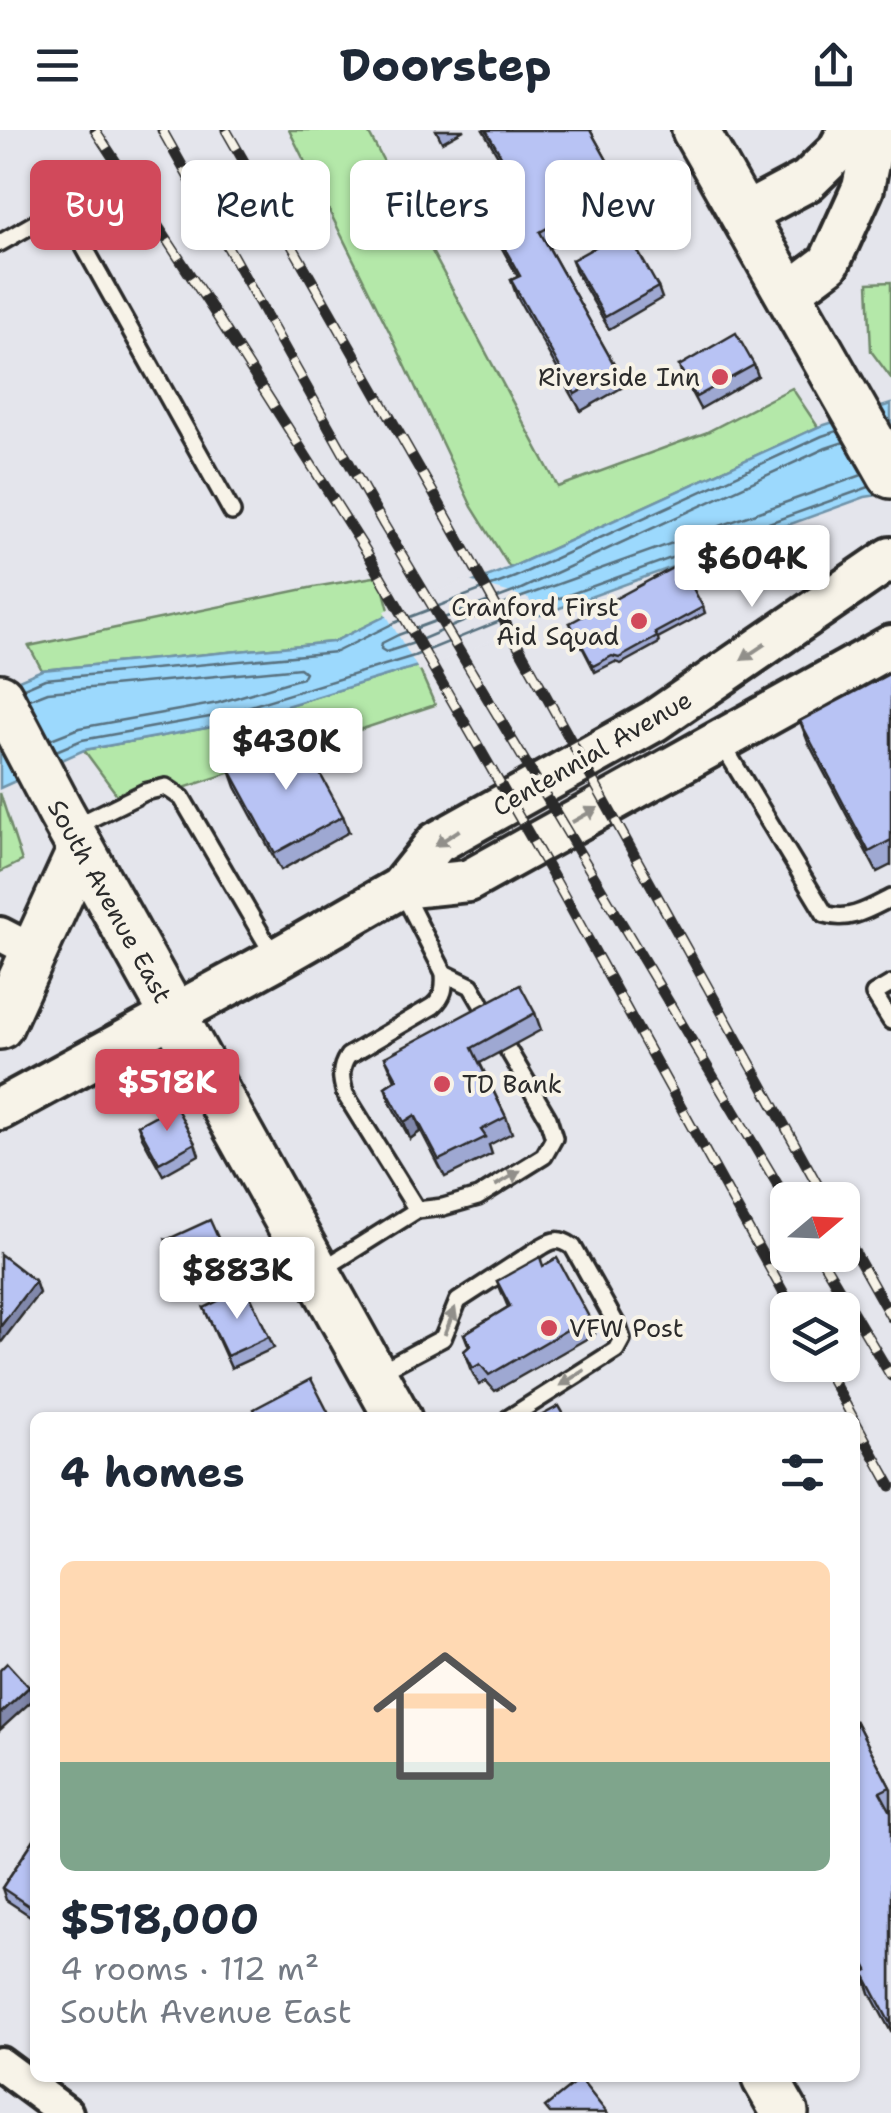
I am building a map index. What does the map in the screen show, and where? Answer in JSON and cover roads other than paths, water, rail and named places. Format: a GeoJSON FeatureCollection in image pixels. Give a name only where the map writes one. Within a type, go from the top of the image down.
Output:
{"type":"FeatureCollection","features":[{"type":"Feature","properties":{"kind":"main road"},"geometry":{"type":"LineString","coordinates":[[694,130],[891,475]]}},
{"type":"Feature","properties":{"kind":"main road","name":"South Avenue East"},"geometry":{"type":"LineString","coordinates":[[0,697],[395,1412]]}},
{"type":"Feature","properties":{"kind":"main road"},"geometry":{"type":"LineString","coordinates":[[0,1026],[16,942],[71,830]]}},
{"type":"Feature","properties":{"kind":"street"},"geometry":{"type":"LineString","coordinates":[[744,214],[807,181],[838,151],[848,130]]}},
{"type":"Feature","properties":{"kind":"street"},"geometry":{"type":"LineString","coordinates":[[788,294],[829,264],[863,188],[875,130]]}},
{"type":"Feature","properties":{"kind":"street","name":"Centennial Avenue"},"geometry":{"type":"LineString","coordinates":[[0,1109],[400,888],[436,842],[654,721],[891,558]]}},
{"type":"Feature","properties":{"kind":"street","name":"Centennial Avenue"},"geometry":{"type":"LineString","coordinates":[[400,888],[468,881],[891,646]]}},
{"type":"Feature","properties":{"kind":"street"},"geometry":{"type":"LineString","coordinates":[[0,2064],[46,2099]]}},
{"type":"Feature","properties":{"kind":"lane"},"geometry":{"type":"LineString","coordinates":[[0,243],[44,218],[60,216],[73,226],[232,512]]}},
{"type":"Feature","properties":{"kind":"lane"},"geometry":{"type":"LineString","coordinates":[[720,741],[825,914],[838,918],[857,914],[891,898]]}},
{"type":"Feature","properties":{"kind":"lane"},"geometry":{"type":"LineString","coordinates":[[71,830],[145,792],[166,787],[182,798],[276,959]]}},
{"type":"Feature","properties":{"kind":"lane"},"geometry":{"type":"LineString","coordinates":[[400,888],[444,973],[445,988],[433,1006],[348,1056],[340,1076],[345,1094],[418,1210]]}},
{"type":"Feature","properties":{"kind":"lane"},"geometry":{"type":"LineString","coordinates":[[444,973],[471,986],[492,1020]]}},
{"type":"Feature","properties":{"kind":"lane"},"geometry":{"type":"LineString","coordinates":[[891,984],[874,994],[891,1021]]}},
{"type":"Feature","properties":{"kind":"lane"},"geometry":{"type":"LineString","coordinates":[[317,1273],[418,1210],[478,1197],[544,1156],[554,1138],[548,1118],[507,1048]]}},
{"type":"Feature","properties":{"kind":"lane"},"geometry":{"type":"LineString","coordinates":[[374,1374],[443,1338],[458,1301],[541,1247],[562,1240],[573,1247],[622,1338],[616,1350],[518,1412]]}},
{"type":"Feature","properties":{"kind":"water"},"geometry":{"type":"Polygon","coordinates":[[[891,404],[891,493],[865,497],[535,617],[418,666],[223,725],[84,750],[0,788],[0,688],[42,670],[333,642],[390,614],[510,568],[818,427],[891,404]]]}},
{"type":"Feature","properties":{"kind":"railway"},"geometry":{"type":"LineString","coordinates":[[95,130],[366,551],[553,876],[783,1292]]}},
{"type":"Feature","properties":{"kind":"railway"},"geometry":{"type":"LineString","coordinates":[[162,130],[384,525],[776,1182]]}},
{"type":"Feature","properties":{"kind":"railway"},"geometry":{"type":"LineString","coordinates":[[226,130],[435,496],[816,1182]]}},
{"type":"Feature","properties":{"kind":"railway"},"geometry":{"type":"LineString","coordinates":[[860,1262],[891,1317]]}},
{"type":"Feature","properties":{"kind":"railway"},"geometry":{"type":"LineString","coordinates":[[829,1272],[891,1376]]}},
{"type":"Feature","properties":{"kind":"railway"},"geometry":{"type":"LineString","coordinates":[[833,1382],[850,1412]]}},
{"type":"Feature","properties":{"kind":"railway"},"geometry":{"type":"LineString","coordinates":[[860,1430],[891,1486]]}},
{"type":"Feature","properties":{"kind":"place","name":"Riverside Inn"},"geometry":{"type":"Point","coordinates":[720,377]}},
{"type":"Feature","properties":{"kind":"place","name":"Cranford First Aid Squad"},"geometry":{"type":"Point","coordinates":[639,621]}},
{"type":"Feature","properties":{"kind":"place","name":"TD Bank"},"geometry":{"type":"Point","coordinates":[442,1084]}},
{"type":"Feature","properties":{"kind":"place","name":"VFW Post"},"geometry":{"type":"Point","coordinates":[549,1328]}}]}
